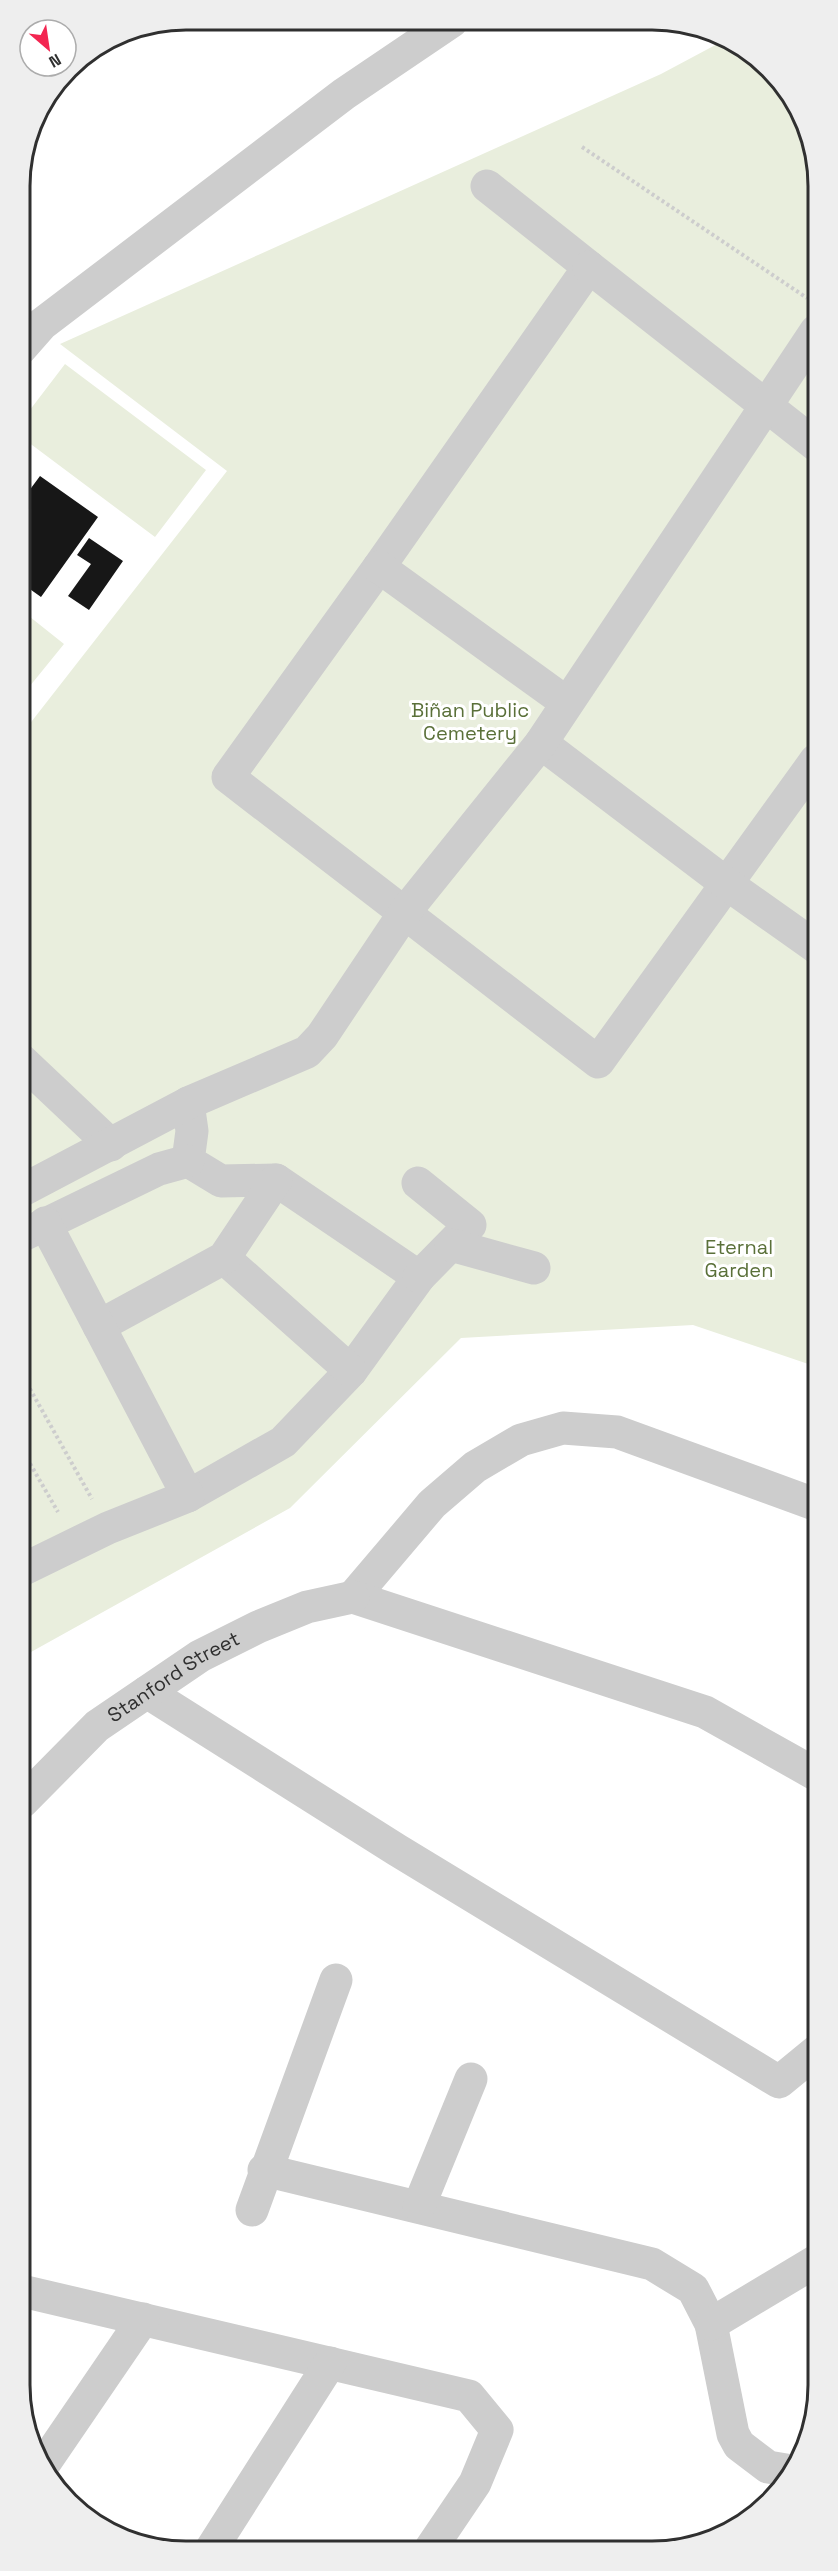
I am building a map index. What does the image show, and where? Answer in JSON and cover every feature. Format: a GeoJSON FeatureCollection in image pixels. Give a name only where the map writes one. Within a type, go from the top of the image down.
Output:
{"type":"FeatureCollection","features":[{"type":"Feature","properties":{"kind":"street"},"geometry":{"type":"LineString","coordinates":[[30,338],[42,324],[325,108],[439,30]]}},
{"type":"Feature","properties":{"kind":"street"},"geometry":{"type":"LineString","coordinates":[[487,186],[808,439]]}},
{"type":"Feature","properties":{"kind":"street"},"geometry":{"type":"LineString","coordinates":[[589,267],[379,567],[228,777],[598,1062],[808,771]]}},
{"type":"Feature","properties":{"kind":"street"},"geometry":{"type":"LineString","coordinates":[[30,1186],[188,1103],[307,1052],[322,1036],[405,912],[541,743],[808,344]]}},
{"type":"Feature","properties":{"kind":"street"},"geometry":{"type":"LineString","coordinates":[[379,567],[567,703]]}},
{"type":"Feature","properties":{"kind":"street"},"geometry":{"type":"LineString","coordinates":[[541,743],[727,884],[808,941]]}},
{"type":"Feature","properties":{"kind":"street"},"geometry":{"type":"LineString","coordinates":[[30,1068],[111,1145]]}},
{"type":"Feature","properties":{"kind":"street"},"geometry":{"type":"LineString","coordinates":[[188,1103],[192,1131],[188,1161]]}},
{"type":"Feature","properties":{"kind":"street"},"geometry":{"type":"LineString","coordinates":[[188,1496],[99,1326],[33,1229],[159,1169],[188,1161],[221,1181],[276,1180],[419,1277]]}},
{"type":"Feature","properties":{"kind":"street"},"geometry":{"type":"LineString","coordinates":[[99,1326],[224,1258],[276,1180]]}},
{"type":"Feature","properties":{"kind":"street"},"geometry":{"type":"LineString","coordinates":[[30,1566],[108,1528],[188,1496],[283,1442],[351,1371],[419,1277],[470,1225],[418,1183]]}},
{"type":"Feature","properties":{"kind":"street"},"geometry":{"type":"LineString","coordinates":[[451,1245],[534,1268]]}},
{"type":"Feature","properties":{"kind":"street"},"geometry":{"type":"LineString","coordinates":[[224,1258],[351,1371]]}},
{"type":"Feature","properties":{"kind":"street"},"geometry":{"type":"LineString","coordinates":[[808,1502],[617,1432],[563,1428],[521,1440],[475,1467],[432,1504],[353,1597],[705,1712],[808,1770]]}},
{"type":"Feature","properties":{"kind":"street","name":"Stanford Street"},"geometry":{"type":"LineString","coordinates":[[30,1794],[97,1726],[200,1656],[258,1627],[307,1607],[353,1597]]}},
{"type":"Feature","properties":{"kind":"street"},"geometry":{"type":"LineString","coordinates":[[147,1692],[397,1850],[778,2082],[808,2058]]}},
{"type":"Feature","properties":{"kind":"street"},"geometry":{"type":"LineString","coordinates":[[252,2210],[264,2170],[336,1980]]}},
{"type":"Feature","properties":{"kind":"street"},"geometry":{"type":"LineString","coordinates":[[419,2206],[471,2079]]}},
{"type":"Feature","properties":{"kind":"street"},"geometry":{"type":"LineString","coordinates":[[264,2170],[652,2264],[693,2289],[711,2324],[733,2434],[739,2445],[768,2467],[783,2470]]}},
{"type":"Feature","properties":{"kind":"street"},"geometry":{"type":"LineString","coordinates":[[711,2324],[808,2266]]}},
{"type":"Feature","properties":{"kind":"street"},"geometry":{"type":"LineString","coordinates":[[30,2293],[469,2396],[497,2430],[476,2483],[436,2541]]}},
{"type":"Feature","properties":{"kind":"street"},"geometry":{"type":"LineString","coordinates":[[48,2458],[143,2319]]}},
{"type":"Feature","properties":{"kind":"street"},"geometry":{"type":"LineString","coordinates":[[216,2541],[330,2363]]}},
{"type":"Feature","properties":{"kind":"path"},"geometry":{"type":"LineString","coordinates":[[582,147],[808,298]]}},
{"type":"Feature","properties":{"kind":"path"},"geometry":{"type":"LineString","coordinates":[[30,1389],[108,1528]]}},
{"type":"Feature","properties":{"kind":"path"},"geometry":{"type":"LineString","coordinates":[[30,1464],[76,1544]]}},
{"type":"Feature","properties":{"kind":"green space","name":"Biñan Public Cemetery"},"geometry":{"type":"Polygon","coordinates":[[[717,44],[739,56],[776,91],[787,108],[800,136],[808,175],[808,1364],[693,1325],[461,1338],[290,1508],[30,1653],[30,723],[227,471],[60,344],[661,74],[717,44]]]}},
{"type":"Feature","properties":{"kind":"green space"},"geometry":{"type":"Polygon","coordinates":[[[65,364],[206,470],[155,537],[30,443],[30,410],[65,364]]]}},
{"type":"Feature","properties":{"kind":"green space"},"geometry":{"type":"Polygon","coordinates":[[[30,617],[64,644],[30,686],[30,617]]]}},
{"type":"Feature","properties":{"kind":"building"},"geometry":{"type":"Polygon","coordinates":[[[40,476],[98,517],[41,597],[30,589],[30,490],[40,476]]]}},
{"type":"Feature","properties":{"kind":"building"},"geometry":{"type":"Polygon","coordinates":[[[89,538],[123,561],[89,610],[68,596],[91,564],[77,555],[89,538]]]}},
{"type":"Feature","properties":{"kind":"park label","name":"Eternal Garden"},"geometry":{"type":"Point","coordinates":[739,1258]}}]}
